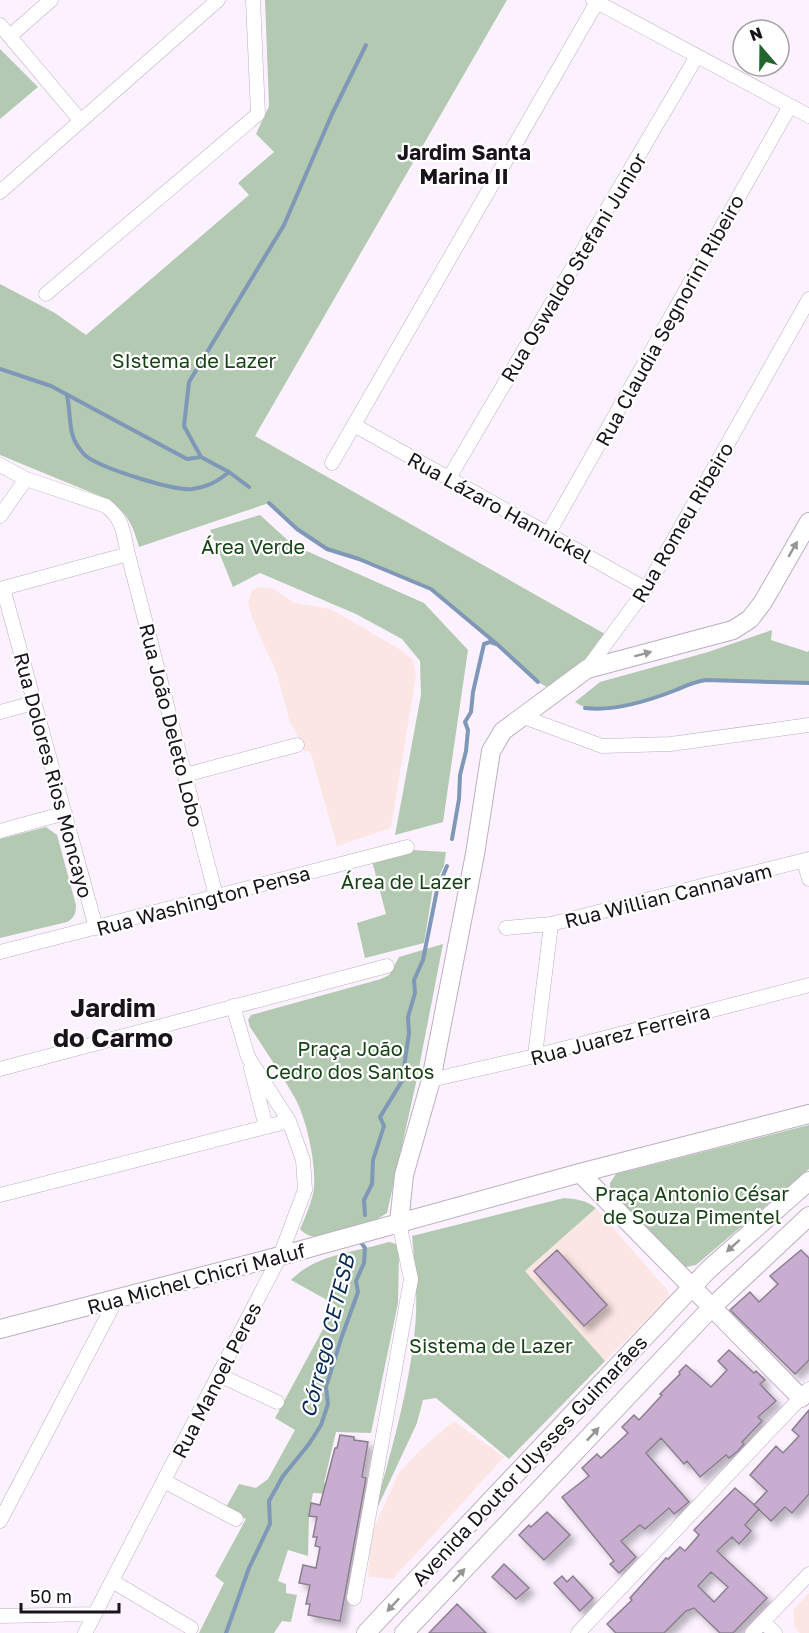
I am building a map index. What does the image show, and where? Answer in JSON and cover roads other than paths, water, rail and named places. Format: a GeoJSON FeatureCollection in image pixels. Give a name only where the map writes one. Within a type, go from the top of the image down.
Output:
{"type":"FeatureCollection","features":[{"type":"Feature","properties":{"kind":"street"},"geometry":{"type":"LineString","coordinates":[[10,36],[51,0]]}},
{"type":"Feature","properties":{"kind":"street"},"geometry":{"type":"LineString","coordinates":[[0,192],[218,0]]}},
{"type":"Feature","properties":{"kind":"street"},"geometry":{"type":"LineString","coordinates":[[46,294],[258,114],[253,0]]}},
{"type":"Feature","properties":{"kind":"street"},"geometry":{"type":"LineString","coordinates":[[332,463],[595,1],[809,116]]}},
{"type":"Feature","properties":{"kind":"street"},"geometry":{"type":"LineString","coordinates":[[0,25],[80,120]]}},
{"type":"Feature","properties":{"kind":"street","name":"Rua Oswaldo Stefani Junior"},"geometry":{"type":"LineString","coordinates":[[449,478],[697,56]]}},
{"type":"Feature","properties":{"kind":"street","name":"Rua Claudia Segnorini Ribeiro"},"geometry":{"type":"LineString","coordinates":[[548,534],[790,106]]}},
{"type":"Feature","properties":{"kind":"street","name":"Rua Romeu Ribeiro"},"geometry":{"type":"LineString","coordinates":[[399,1223],[404,1174],[431,1080],[476,854],[491,751],[503,731],[583,672],[646,589],[809,299]]}},
{"type":"Feature","properties":{"kind":"street","name":"Rua Lázaro Hannickel"},"geometry":{"type":"LineString","coordinates":[[354,425],[646,589]]}},
{"type":"Feature","properties":{"kind":"street","name":"Rua João Deleto Lobo"},"geometry":{"type":"LineString","coordinates":[[0,465],[26,479],[106,506],[122,522],[128,554],[216,896]]}},
{"type":"Feature","properties":{"kind":"street"},"geometry":{"type":"LineString","coordinates":[[0,516],[26,479]]}},
{"type":"Feature","properties":{"kind":"street"},"geometry":{"type":"LineString","coordinates":[[583,672],[733,630],[750,619],[763,602],[809,522]]}},
{"type":"Feature","properties":{"kind":"street"},"geometry":{"type":"LineString","coordinates":[[1,589],[128,554]]}},
{"type":"Feature","properties":{"kind":"street","name":"Rua Dolores Rios Moncayo"},"geometry":{"type":"LineString","coordinates":[[1,589],[96,928]]}},
{"type":"Feature","properties":{"kind":"street"},"geometry":{"type":"LineString","coordinates":[[0,712],[34,703]]}},
{"type":"Feature","properties":{"kind":"street"},"geometry":{"type":"LineString","coordinates":[[522,716],[602,746],[671,744],[809,725]]}},
{"type":"Feature","properties":{"kind":"street"},"geometry":{"type":"LineString","coordinates":[[185,775],[297,746]]}},
{"type":"Feature","properties":{"kind":"street"},"geometry":{"type":"LineString","coordinates":[[0,831],[64,813]]}},
{"type":"Feature","properties":{"kind":"street","name":"Rua Washington Pensa"},"geometry":{"type":"LineString","coordinates":[[0,952],[407,847]]}},
{"type":"Feature","properties":{"kind":"street"},"geometry":{"type":"LineString","coordinates":[[806,860],[809,879]]}},
{"type":"Feature","properties":{"kind":"street","name":"Rua Willian Cannavam"},"geometry":{"type":"LineString","coordinates":[[535,1056],[551,924],[806,860]]}},
{"type":"Feature","properties":{"kind":"street"},"geometry":{"type":"LineString","coordinates":[[506,928],[551,924]]}},
{"type":"Feature","properties":{"kind":"street"},"geometry":{"type":"LineString","coordinates":[[0,1069],[387,966]]}},
{"type":"Feature","properties":{"kind":"street","name":"Rua Juarez Ferreira"},"geometry":{"type":"LineString","coordinates":[[431,1080],[535,1056],[809,984]]}},
{"type":"Feature","properties":{"kind":"street","name":"Rua Manoel Peres"},"geometry":{"type":"LineString","coordinates":[[233,1006],[266,1127]]}},
{"type":"Feature","properties":{"kind":"street","name":"Rua Manoel Peres"},"geometry":{"type":"LineString","coordinates":[[85,1633],[280,1256],[305,1190],[303,1160],[289,1121],[248,1057]]}},
{"type":"Feature","properties":{"kind":"street","name":"Rua Michel Chicri Maluf"},"geometry":{"type":"LineString","coordinates":[[0,1329],[809,1114]]}},
{"type":"Feature","properties":{"kind":"street"},"geometry":{"type":"LineString","coordinates":[[0,1195],[289,1121]]}},
{"type":"Feature","properties":{"kind":"street"},"geometry":{"type":"LineString","coordinates":[[578,1633],[805,1394],[712,1307],[580,1173]]}},
{"type":"Feature","properties":{"kind":"street","name":"Avenida Doutor Ulysses Guimarães"},"geometry":{"type":"LineString","coordinates":[[366,1633],[692,1286],[728,1250],[809,1181]]}},
{"type":"Feature","properties":{"kind":"street","name":"Avenida Doutor Ulysses Guimarães"},"geometry":{"type":"LineString","coordinates":[[404,1633],[712,1307],[809,1216]]}},
{"type":"Feature","properties":{"kind":"street"},"geometry":{"type":"LineString","coordinates":[[354,1598],[411,1279],[399,1223]]}},
{"type":"Feature","properties":{"kind":"street"},"geometry":{"type":"LineString","coordinates":[[0,1521],[117,1298]]}},
{"type":"Feature","properties":{"kind":"street"},"geometry":{"type":"LineString","coordinates":[[219,1374],[277,1402]]}},
{"type":"Feature","properties":{"kind":"street"},"geometry":{"type":"LineString","coordinates":[[164,1481],[236,1520]]}},
{"type":"Feature","properties":{"kind":"street"},"geometry":{"type":"LineString","coordinates":[[752,1633],[809,1574]]}},
{"type":"Feature","properties":{"kind":"street"},"geometry":{"type":"LineString","coordinates":[[112,1581],[191,1628]]}},
{"type":"Feature","properties":{"kind":"street"},"geometry":{"type":"LineString","coordinates":[[0,1616],[95,1614]]}},
{"type":"Feature","properties":{"kind":"street"},"geometry":{"type":"LineString","coordinates":[[763,1622],[774,1633]]}},
{"type":"Feature","properties":{"kind":"waterway"},"geometry":{"type":"LineString","coordinates":[[201,457],[184,426],[189,382],[284,225],[332,114],[366,45]]}},
{"type":"Feature","properties":{"kind":"waterway"},"geometry":{"type":"LineString","coordinates":[[0,369],[51,386],[187,459],[201,457],[229,472],[249,487]]}},
{"type":"Feature","properties":{"kind":"waterway"},"geometry":{"type":"LineString","coordinates":[[67,396],[74,440],[84,454],[94,461],[138,478],[183,489],[207,485],[229,472]]}},
{"type":"Feature","properties":{"kind":"waterway"},"geometry":{"type":"LineString","coordinates":[[269,503],[297,529],[327,549],[359,559],[431,589],[498,645]]}},
{"type":"Feature","properties":{"kind":"waterway","name":"Córrego CETESB"},"geometry":{"type":"LineString","coordinates":[[452,839],[459,799],[460,775],[466,751],[468,730],[465,722],[471,712],[484,644],[490,642],[498,645],[538,682]]}},
{"type":"Feature","properties":{"kind":"waterway","name":"Córrego CETESB"},"geometry":{"type":"LineString","coordinates":[[585,708],[631,705],[706,680],[809,683]]}},
{"type":"Feature","properties":{"kind":"waterway","name":"Córrego CETESB"},"geometry":{"type":"LineString","coordinates":[[365,1215],[364,1200],[372,1184],[373,1160],[384,1126],[380,1117],[402,1081],[409,1033],[408,1017],[415,993],[414,980],[423,960],[437,890],[447,866]]}},
{"type":"Feature","properties":{"kind":"waterway","name":"Córrego CETESB"},"geometry":{"type":"LineString","coordinates":[[226,1633],[249,1568],[270,1524],[269,1501],[283,1476],[321,1425],[328,1404],[326,1387],[358,1292],[356,1281],[364,1263],[365,1248],[360,1241]]}},
{"type":"Feature","properties":{"kind":"district","name":"Jardim Santa Marina II"},"geometry":{"type":"Point","coordinates":[464,164]}},
{"type":"Feature","properties":{"kind":"district","name":"Jardim do Carmo"},"geometry":{"type":"Point","coordinates":[113,1022]}},
{"type":"Feature","properties":{"kind":"park label","name":"SIstema de Lazer"},"geometry":{"type":"Point","coordinates":[194,360]}},
{"type":"Feature","properties":{"kind":"park label","name":"Área Verde"},"geometry":{"type":"Point","coordinates":[253,546]}},
{"type":"Feature","properties":{"kind":"park label","name":"Área de Lazer"},"geometry":{"type":"Point","coordinates":[406,881]}},
{"type":"Feature","properties":{"kind":"park label","name":"Praça João Cedro dos Santos"},"geometry":{"type":"Point","coordinates":[350,1060]}},
{"type":"Feature","properties":{"kind":"park label","name":"Praça Antonio César de Souza Pimentel"},"geometry":{"type":"Point","coordinates":[692,1204]}},
{"type":"Feature","properties":{"kind":"park label","name":"Sistema de Lazer"},"geometry":{"type":"Point","coordinates":[491,1345]}}]}
